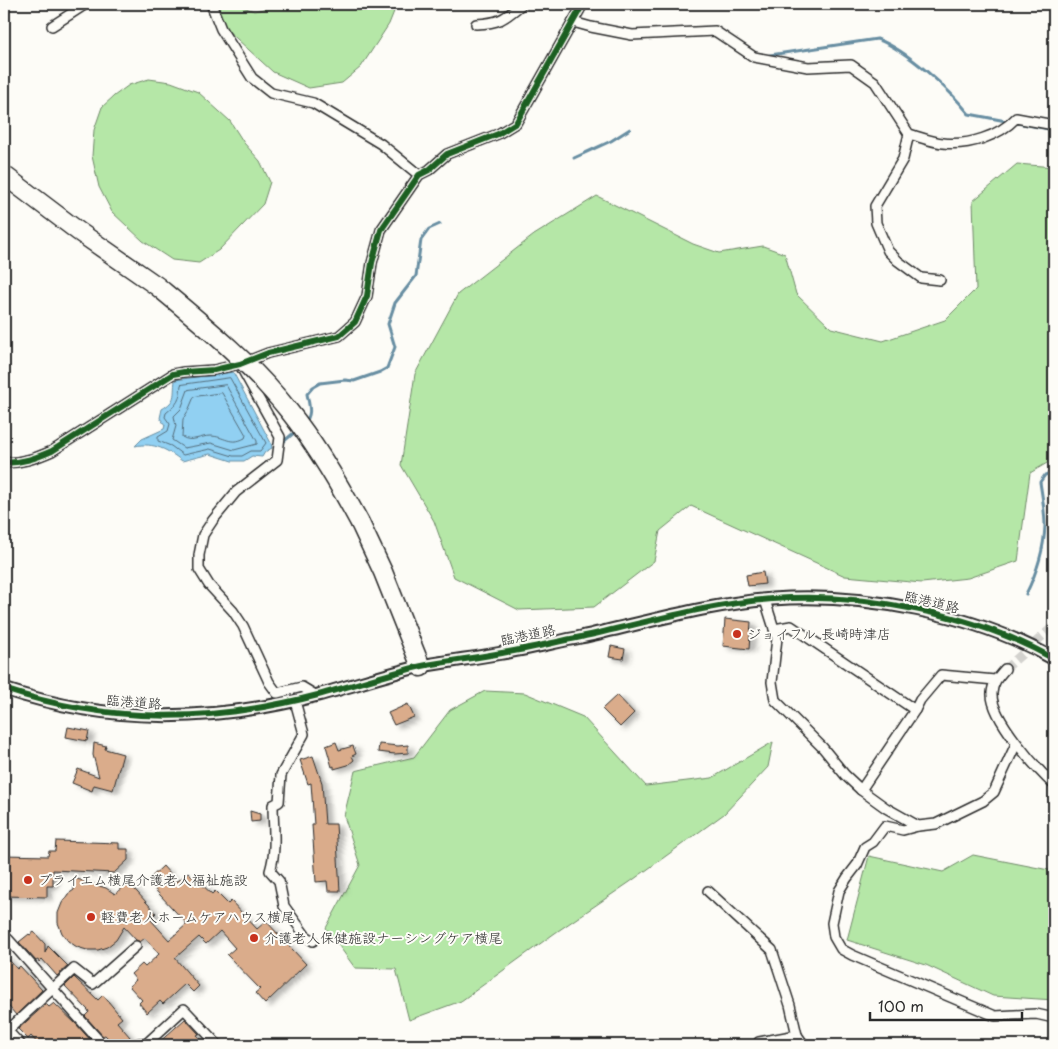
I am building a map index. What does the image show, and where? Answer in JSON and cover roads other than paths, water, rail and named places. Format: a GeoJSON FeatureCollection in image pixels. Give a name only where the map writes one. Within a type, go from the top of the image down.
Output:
{"type":"FeatureCollection","features":[{"type":"Feature","properties":{"kind":"highway"},"geometry":{"type":"LineString","coordinates":[[4,176],[55,215],[157,286],[226,344],[259,376],[283,404],[314,444],[360,523],[383,572],[421,666]]}},
{"type":"Feature","properties":{"kind":"street"},"geometry":{"type":"LineString","coordinates":[[52,26],[86,4]]}},
{"type":"Feature","properties":{"kind":"street"},"geometry":{"type":"LineString","coordinates":[[211,4],[221,29],[252,78],[271,93],[313,103],[381,144],[419,175]]}},
{"type":"Feature","properties":{"kind":"street"},"geometry":{"type":"LineString","coordinates":[[476,24],[493,23],[505,18],[522,4]]}},
{"type":"Feature","properties":{"kind":"street"},"geometry":{"type":"LineString","coordinates":[[4,463],[19,463],[32,460],[52,451],[173,374],[214,370],[240,364],[268,353],[339,336],[355,322],[367,296],[372,263],[381,230],[419,175],[429,170],[447,154],[498,134],[516,123],[583,4]]}},
{"type":"Feature","properties":{"kind":"street"},"geometry":{"type":"LineString","coordinates":[[573,22],[591,28],[632,35],[715,31],[754,57],[808,67],[851,65],[875,82],[909,134],[944,143],[977,141],[1006,128],[1016,118],[1054,125]]}},
{"type":"Feature","properties":{"kind":"street"},"geometry":{"type":"LineString","coordinates":[[909,134],[903,159],[876,206],[876,223],[888,251],[898,261],[921,278],[940,280]]}},
{"type":"Feature","properties":{"kind":"street"},"geometry":{"type":"LineString","coordinates":[[240,364],[280,437],[279,451],[277,460],[236,492],[203,534],[198,569],[243,626],[269,682],[277,693],[302,687],[317,696]]}},
{"type":"Feature","properties":{"kind":"street","name":"臨港道路"},"geometry":{"type":"LineString","coordinates":[[4,689],[46,702],[91,711],[154,717],[192,716],[251,709],[295,701],[421,666],[515,651],[676,614],[766,600],[835,598],[908,608],[990,630],[1041,651],[1054,659]]}},
{"type":"Feature","properties":{"kind":"street"},"geometry":{"type":"LineString","coordinates":[[766,600],[777,638],[772,682],[775,700],[823,748],[845,775],[861,790],[886,808],[918,826]]}},
{"type":"Feature","properties":{"kind":"street"},"geometry":{"type":"LineString","coordinates":[[774,629],[791,626],[915,710]]}},
{"type":"Feature","properties":{"kind":"street"},"geometry":{"type":"LineString","coordinates":[[1005,670],[995,680],[992,694],[997,711],[1016,744],[1054,785]]}},
{"type":"Feature","properties":{"kind":"street"},"geometry":{"type":"LineString","coordinates":[[861,790],[920,700],[941,675],[995,680]]}},
{"type":"Feature","properties":{"kind":"street"},"geometry":{"type":"LineString","coordinates":[[295,701],[304,734],[281,775],[279,802],[273,805],[275,840],[273,862],[270,871],[279,881],[284,906],[305,935],[313,941]]}},
{"type":"Feature","properties":{"kind":"street"},"geometry":{"type":"LineString","coordinates":[[1016,744],[994,792],[983,801],[936,824],[903,830],[885,826],[873,842],[865,847],[857,865],[846,878],[839,891],[832,923],[834,937],[841,948],[861,959],[995,1016],[1036,1014],[1054,1018]]}},
{"type":"Feature","properties":{"kind":"street"},"geometry":{"type":"LineString","coordinates":[[708,891],[772,950],[790,1005],[797,1035],[804,1045]]}},
{"type":"Feature","properties":{"kind":"street"},"geometry":{"type":"LineString","coordinates":[[4,943],[8,939],[103,1045]]}},
{"type":"Feature","properties":{"kind":"street"},"geometry":{"type":"LineString","coordinates":[[21,1045],[6,1029],[74,969],[93,984],[136,946]]}},
{"type":"Feature","properties":{"kind":"street"},"geometry":{"type":"LineString","coordinates":[[133,1045],[140,1043],[145,1045],[184,1009],[218,1045]]}},
{"type":"Feature","properties":{"kind":"street"},"geometry":{"type":"LineString","coordinates":[[758,1045],[759,1042],[797,1035]]}},
{"type":"Feature","properties":{"kind":"water"},"geometry":{"type":"Polygon","coordinates":[[[233,372],[271,443],[272,448],[265,452],[262,457],[252,456],[244,461],[232,461],[210,454],[182,461],[171,453],[155,446],[135,446],[142,439],[164,429],[165,425],[160,418],[162,409],[172,400],[175,380],[233,372]]]}},
{"type":"Feature","properties":{"kind":"waterway"},"geometry":{"type":"LineString","coordinates":[[770,55],[877,39],[902,52],[914,61],[951,93],[969,114],[1054,130]]}},
{"type":"Feature","properties":{"kind":"waterway"},"geometry":{"type":"LineString","coordinates":[[574,158],[611,141],[630,129]]}},
{"type":"Feature","properties":{"kind":"waterway"},"geometry":{"type":"LineString","coordinates":[[304,423],[309,417],[307,394],[313,387],[320,383],[345,380],[354,381],[387,368],[395,347],[388,324],[395,303],[416,276],[421,240],[429,229],[440,224]]}},
{"type":"Feature","properties":{"kind":"waterway"},"geometry":{"type":"LineString","coordinates":[[282,443],[296,431]]}},
{"type":"Feature","properties":{"kind":"waterway"},"geometry":{"type":"LineString","coordinates":[[1026,594],[1039,561],[1043,544],[1045,526],[1040,482],[1045,475],[1054,472]]}},
{"type":"Feature","properties":{"kind":"tunnel"},"geometry":{"type":"LineString","coordinates":[[1005,669],[1054,626]]}},
{"type":"Feature","properties":{"kind":"place","name":"ジョイフル 長崎時津店"},"geometry":{"type":"Point","coordinates":[737,634]}},
{"type":"Feature","properties":{"kind":"place","name":"プライエム横尾介護老人福祉施設"},"geometry":{"type":"Point","coordinates":[28,880]}},
{"type":"Feature","properties":{"kind":"place","name":"軽費老人ホームケアハウス横尾"},"geometry":{"type":"Point","coordinates":[91,917]}},
{"type":"Feature","properties":{"kind":"place","name":"介護老人保健施設ナーシングケア横尾"},"geometry":{"type":"Point","coordinates":[254,938]}}]}
